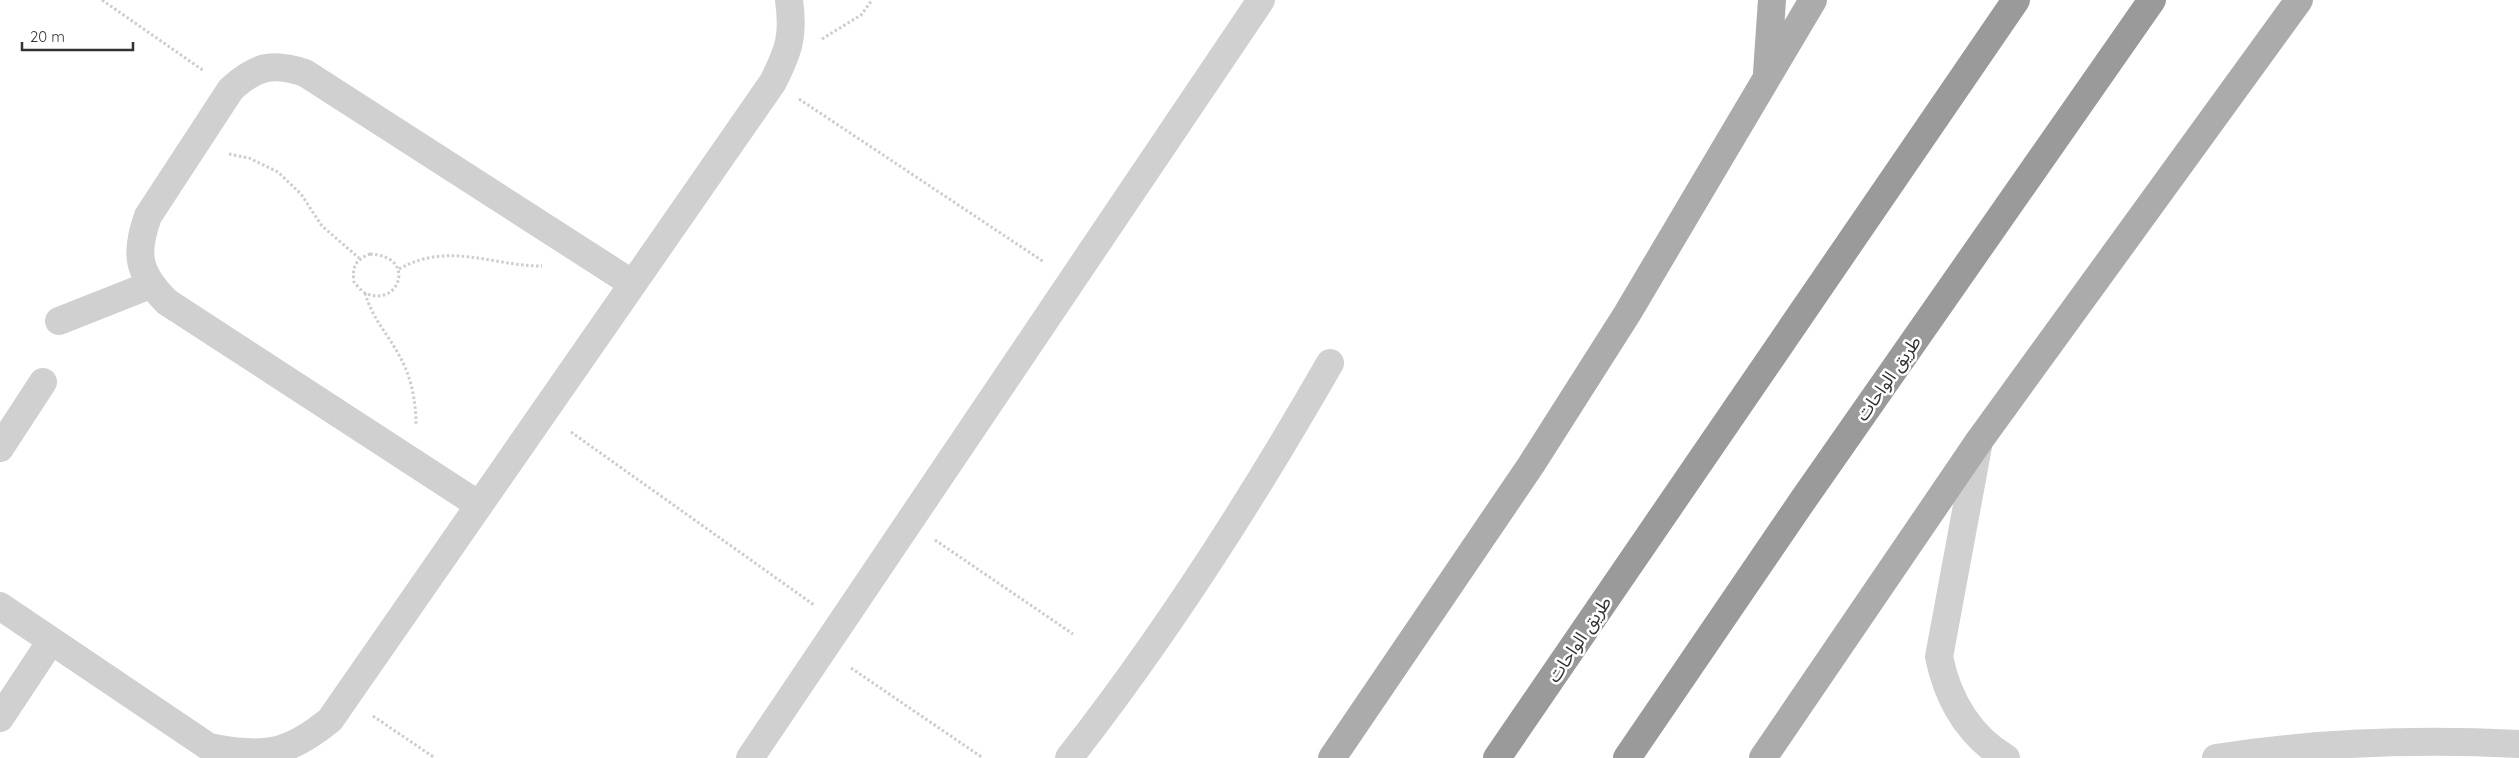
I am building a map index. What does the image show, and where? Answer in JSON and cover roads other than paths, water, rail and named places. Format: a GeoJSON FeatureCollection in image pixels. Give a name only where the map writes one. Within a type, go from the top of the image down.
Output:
{"type":"FeatureCollection","features":[{"type":"Feature","properties":{"kind":"highway","name":"طريق الواحات"},"geometry":{"type":"LineString","coordinates":[[1497,758],[2016,0]]}},
{"type":"Feature","properties":{"kind":"highway","name":"طريق الواحات"},"geometry":{"type":"LineString","coordinates":[[1627,758],[1803,500],[2152,0]]}},
{"type":"Feature","properties":{"kind":"main road"},"geometry":{"type":"LineString","coordinates":[[1766,81],[1772,0]]}},
{"type":"Feature","properties":{"kind":"main road"},"geometry":{"type":"LineString","coordinates":[[1332,758],[1536,457],[1627,314],[1813,0]]}},
{"type":"Feature","properties":{"kind":"main road"},"geometry":{"type":"LineString","coordinates":[[1763,758],[1979,441],[2299,0]]}},
{"type":"Feature","properties":{"kind":"street"},"geometry":{"type":"LineString","coordinates":[[0,606],[209,747],[241,754],[273,752],[304,740],[330,720],[346,698],[773,82],[787,54],[793,25],[789,0]]}},
{"type":"Feature","properties":{"kind":"street"},"geometry":{"type":"LineString","coordinates":[[750,758],[1261,0]]}},
{"type":"Feature","properties":{"kind":"street"},"geometry":{"type":"LineString","coordinates":[[479,505],[167,302],[150,285],[141,263],[140,239],[148,216],[231,89],[246,75],[265,68],[286,67],[305,73],[633,284]]}},
{"type":"Feature","properties":{"kind":"street"},"geometry":{"type":"LineString","coordinates":[[59,322],[150,285]]}},
{"type":"Feature","properties":{"kind":"street"},"geometry":{"type":"LineString","coordinates":[[1069,758],[1160,636],[1220,548],[1330,363]]}},
{"type":"Feature","properties":{"kind":"street"},"geometry":{"type":"LineString","coordinates":[[0,448],[43,382]]}},
{"type":"Feature","properties":{"kind":"street"},"geometry":{"type":"LineString","coordinates":[[1979,441],[1939,657],[1946,684],[1960,715],[1988,745],[2006,758]]}},
{"type":"Feature","properties":{"kind":"street"},"geometry":{"type":"LineString","coordinates":[[0,718],[51,641]]}},
{"type":"Feature","properties":{"kind":"street"},"geometry":{"type":"LineString","coordinates":[[2216,758],[2322,744],[2454,741],[2519,744]]}}]}
